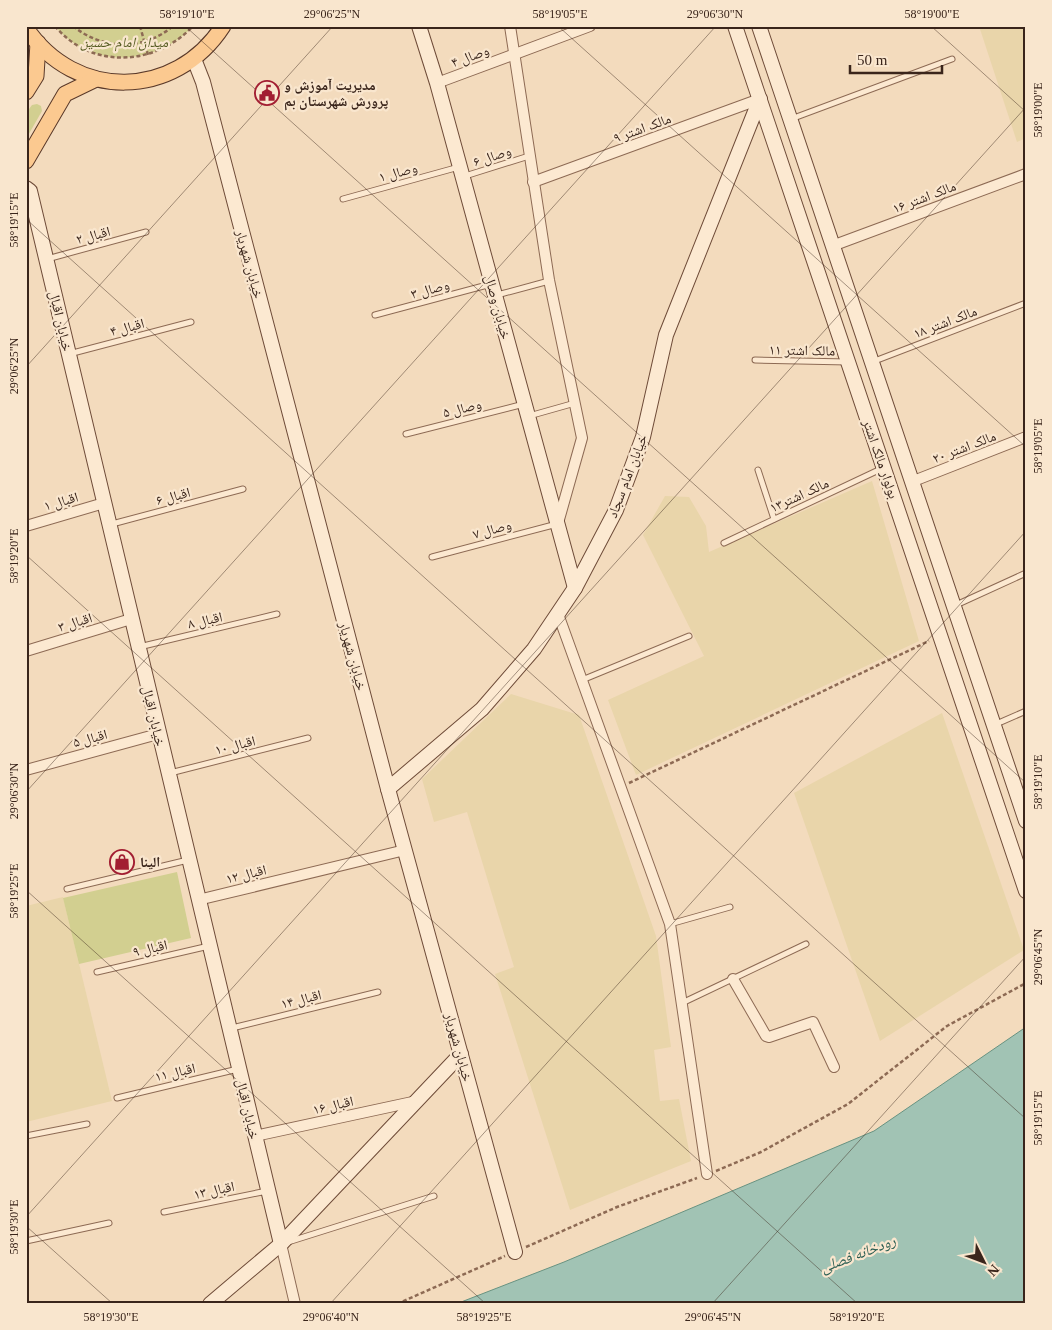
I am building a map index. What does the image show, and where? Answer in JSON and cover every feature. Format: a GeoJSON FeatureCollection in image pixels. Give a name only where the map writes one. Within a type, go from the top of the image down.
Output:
{"type":"FeatureCollection","features":[{"type":"Feature","properties":{"kind":"main road"},"geometry":{"type":"LineString","coordinates":[[26,28],[38,43],[64,65],[96,79],[123,82],[151,79],[169,73],[194,59],[210,44],[223,26]]}},
{"type":"Feature","properties":{"kind":"main road"},"geometry":{"type":"LineString","coordinates":[[26,92],[36,76],[38,43]]}},
{"type":"Feature","properties":{"kind":"main road"},"geometry":{"type":"LineString","coordinates":[[26,161],[65,94],[96,79]]}},
{"type":"Feature","properties":{"kind":"street","name":"خیابان وصال"},"geometry":{"type":"LineString","coordinates":[[419,26],[437,83],[575,588]]}},
{"type":"Feature","properties":{"kind":"street"},"geometry":{"type":"LineString","coordinates":[[510,26],[549,280],[582,438],[558,524]]}},
{"type":"Feature","properties":{"kind":"street","name":"وصال ۴"},"geometry":{"type":"LineString","coordinates":[[437,83],[590,26]]}},
{"type":"Feature","properties":{"kind":"street","name":"بولوار مالک اشتر"},"geometry":{"type":"LineString","coordinates":[[735,26],[1026,891]]}},
{"type":"Feature","properties":{"kind":"street","name":"بولوار مالک اشتر"},"geometry":{"type":"LineString","coordinates":[[759,26],[1026,821]]}},
{"type":"Feature","properties":{"kind":"street","name":"خیابان شهریار"},"geometry":{"type":"LineString","coordinates":[[194,59],[203,82],[388,789],[515,1252]]}},
{"type":"Feature","properties":{"kind":"street","name":"مالک اشتر ۹"},"geometry":{"type":"LineString","coordinates":[[533,182],[760,100]]}},
{"type":"Feature","properties":{"kind":"street","name":"خیابان امام سجاد"},"geometry":{"type":"LineString","coordinates":[[388,789],[482,709],[534,649],[575,588],[616,510],[643,437],[666,335],[760,100]]}},
{"type":"Feature","properties":{"kind":"street"},"geometry":{"type":"LineString","coordinates":[[787,180],[808,173]]}},
{"type":"Feature","properties":{"kind":"street","name":"مالک اشتر ۱۶"},"geometry":{"type":"LineString","coordinates":[[832,246],[1026,174]]}},
{"type":"Feature","properties":{"kind":"street","name":"خیابان اقبال"},"geometry":{"type":"LineString","coordinates":[[26,188],[30,191],[281,1244]]}},
{"type":"Feature","properties":{"kind":"street","name":"مالک اشتر ۲۰"},"geometry":{"type":"LineString","coordinates":[[912,482],[1026,437]]}},
{"type":"Feature","properties":{"kind":"street","name":"اقبال ۱"},"geometry":{"type":"LineString","coordinates":[[26,526],[104,503]]}},
{"type":"Feature","properties":{"kind":"street"},"geometry":{"type":"LineString","coordinates":[[912,551],[932,544]]}},
{"type":"Feature","properties":{"kind":"street"},"geometry":{"type":"LineString","coordinates":[[558,614],[670,924],[707,1174]]}},
{"type":"Feature","properties":{"kind":"street","name":"اقبال ۳"},"geometry":{"type":"LineString","coordinates":[[26,651],[131,619]]}},
{"type":"Feature","properties":{"kind":"street","name":"اقبال ۵"},"geometry":{"type":"LineString","coordinates":[[28,769],[158,734]]}},
{"type":"Feature","properties":{"kind":"street","name":"اقبال ۱۲"},"geometry":{"type":"LineString","coordinates":[[198,900],[405,850]]}},
{"type":"Feature","properties":{"kind":"street"},"geometry":{"type":"LineString","coordinates":[[733,979],[766,1036],[769,1037],[812,1022],[834,1067]]}},
{"type":"Feature","properties":{"kind":"street"},"geometry":{"type":"LineString","coordinates":[[210,1304],[281,1244],[461,1054]]}},
{"type":"Feature","properties":{"kind":"street","name":"اقبال ۱۶"},"geometry":{"type":"LineString","coordinates":[[255,1136],[417,1100]]}},
{"type":"Feature","properties":{"kind":"street"},"geometry":{"type":"LineString","coordinates":[[281,1244],[295,1304]]}},
{"type":"Feature","properties":{"kind":"lane"},"geometry":{"type":"LineString","coordinates":[[790,120],[952,59]]}},
{"type":"Feature","properties":{"kind":"lane","name":"وصال ۶"},"geometry":{"type":"LineString","coordinates":[[461,172],[529,156]]}},
{"type":"Feature","properties":{"kind":"lane","name":"وصال ۱"},"geometry":{"type":"LineString","coordinates":[[343,199],[461,172]]}},
{"type":"Feature","properties":{"kind":"lane","name":"اقبال ۲"},"geometry":{"type":"LineString","coordinates":[[46,259],[146,232]]}},
{"type":"Feature","properties":{"kind":"lane","name":"وصال ۳"},"geometry":{"type":"LineString","coordinates":[[375,315],[549,280]]}},
{"type":"Feature","properties":{"kind":"lane","name":"مالک اشتر ۱۸"},"geometry":{"type":"LineString","coordinates":[[871,362],[1026,303]]}},
{"type":"Feature","properties":{"kind":"lane","name":"اقبال ۴"},"geometry":{"type":"LineString","coordinates":[[69,355],[191,322]]}},
{"type":"Feature","properties":{"kind":"lane","name":"مالک اشتر ۱۱"},"geometry":{"type":"LineString","coordinates":[[755,360],[848,362]]}},
{"type":"Feature","properties":{"kind":"lane","name":"وصال ۵"},"geometry":{"type":"LineString","coordinates":[[406,434],[526,410],[575,403]]}},
{"type":"Feature","properties":{"kind":"lane","name":"مالک اشتر۱۳"},"geometry":{"type":"LineString","coordinates":[[724,543],[884,468]]}},
{"type":"Feature","properties":{"kind":"lane"},"geometry":{"type":"LineString","coordinates":[[758,470],[774,519]]}},
{"type":"Feature","properties":{"kind":"lane","name":"اقبال ۶"},"geometry":{"type":"LineString","coordinates":[[109,524],[243,489]]}},
{"type":"Feature","properties":{"kind":"lane","name":"وصال ۷"},"geometry":{"type":"LineString","coordinates":[[432,557],[558,524]]}},
{"type":"Feature","properties":{"kind":"lane"},"geometry":{"type":"LineString","coordinates":[[953,606],[1026,573]]}},
{"type":"Feature","properties":{"kind":"lane","name":"اقبال ۸"},"geometry":{"type":"LineString","coordinates":[[138,647],[278,614]]}},
{"type":"Feature","properties":{"kind":"lane"},"geometry":{"type":"LineString","coordinates":[[582,680],[689,636]]}},
{"type":"Feature","properties":{"kind":"lane"},"geometry":{"type":"LineString","coordinates":[[994,725],[1026,711]]}},
{"type":"Feature","properties":{"kind":"lane","name":"اقبال ۱۰"},"geometry":{"type":"LineString","coordinates":[[168,774],[308,738]]}},
{"type":"Feature","properties":{"kind":"lane"},"geometry":{"type":"LineString","coordinates":[[67,889],[188,860]]}},
{"type":"Feature","properties":{"kind":"lane"},"geometry":{"type":"LineString","coordinates":[[670,924],[730,907]]}},
{"type":"Feature","properties":{"kind":"lane"},"geometry":{"type":"LineString","coordinates":[[682,1004],[806,944]]}},
{"type":"Feature","properties":{"kind":"lane","name":"اقبال ۹"},"geometry":{"type":"LineString","coordinates":[[97,972],[209,946]]}},
{"type":"Feature","properties":{"kind":"lane","name":"اقبال ۱۴"},"geometry":{"type":"LineString","coordinates":[[229,1028],[378,992]]}},
{"type":"Feature","properties":{"kind":"lane","name":"اقبال ۱۱"},"geometry":{"type":"LineString","coordinates":[[117,1098],[239,1069]]}},
{"type":"Feature","properties":{"kind":"lane"},"geometry":{"type":"LineString","coordinates":[[26,1136],[87,1124]]}},
{"type":"Feature","properties":{"kind":"lane","name":"اقبال ۱۳"},"geometry":{"type":"LineString","coordinates":[[164,1212],[268,1190]]}},
{"type":"Feature","properties":{"kind":"lane"},"geometry":{"type":"LineString","coordinates":[[281,1244],[434,1196]]}},
{"type":"Feature","properties":{"kind":"lane"},"geometry":{"type":"LineString","coordinates":[[26,1241],[109,1223]]}},
{"type":"Feature","properties":{"kind":"path"},"geometry":{"type":"LineString","coordinates":[[55,26],[75,44],[96,54],[120,58],[148,55],[172,44],[193,26]]}},
{"type":"Feature","properties":{"kind":"path"},"geometry":{"type":"LineString","coordinates":[[73,26],[93,39],[110,44],[128,45],[145,42],[173,26]]}},
{"type":"Feature","properties":{"kind":"path"},"geometry":{"type":"LineString","coordinates":[[140,26],[148,55]]}},
{"type":"Feature","properties":{"kind":"path"},"geometry":{"type":"LineString","coordinates":[[621,788],[940,636]]}},
{"type":"Feature","properties":{"kind":"path"},"geometry":{"type":"LineString","coordinates":[[397,1304],[617,1207],[761,1152],[848,1104],[947,1026],[1026,983]]}},
{"type":"Feature","properties":{"kind":"shaded area"},"geometry":{"type":"Polygon","coordinates":[[[979,26],[1026,26],[1026,138],[1017,142],[979,26]]]}},
{"type":"Feature","properties":{"kind":"shaded area"},"geometry":{"type":"Polygon","coordinates":[[[872,481],[919,641],[636,775],[608,700],[704,656],[643,535],[665,496],[689,497],[706,526],[709,552],[872,481]]]}},
{"type":"Feature","properties":{"kind":"shaded area"},"geometry":{"type":"Polygon","coordinates":[[[511,694],[579,715],[656,936],[671,1047],[654,1050],[660,1101],[679,1099],[691,1161],[570,1210],[495,974],[514,967],[467,812],[434,822],[422,779],[511,694]]]}},
{"type":"Feature","properties":{"kind":"shaded area"},"geometry":{"type":"Polygon","coordinates":[[[942,713],[1024,950],[880,1041],[794,793],[942,713]]]}},
{"type":"Feature","properties":{"kind":"shaded area"},"geometry":{"type":"Polygon","coordinates":[[[63,897],[112,1101],[26,1122],[26,906],[63,897]]]}},
{"type":"Feature","properties":{"kind":"green space","name":"میدان امام حسین"},"geometry":{"type":"Polygon","coordinates":[[[55,26],[193,26],[178,39],[161,49],[143,55],[124,58],[105,56],[87,50],[70,40],[55,26]]]}},
{"type":"Feature","properties":{"kind":"green space"},"geometry":{"type":"Polygon","coordinates":[[[37,104],[41,106],[42,111],[26,139],[26,113],[32,105],[37,104]]]}},
{"type":"Feature","properties":{"kind":"green space"},"geometry":{"type":"Polygon","coordinates":[[[177,872],[191,938],[79,964],[63,898],[177,872]]]}},
{"type":"Feature","properties":{"kind":"water","name":"رودخانه فصلی"},"geometry":{"type":"Polygon","coordinates":[[[1026,1027],[1026,1299],[1021,1304],[456,1304],[564,1262],[874,1131],[1026,1027]]]}},
{"type":"Feature","properties":{"kind":"place","name":"مدیریت آموزش و پرورش شهرستان بم"},"geometry":{"type":"Point","coordinates":[267,93]}},
{"type":"Feature","properties":{"kind":"place","name":"الینا"},"geometry":{"type":"Point","coordinates":[122,862]}}]}
